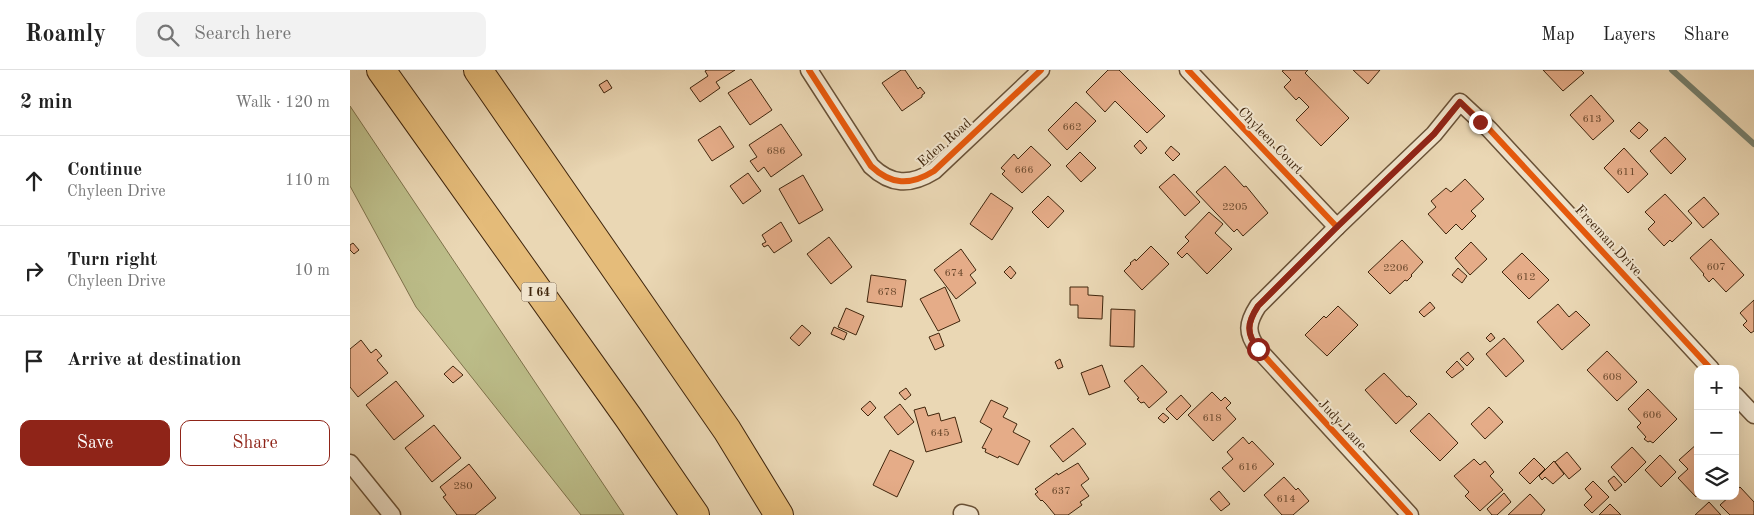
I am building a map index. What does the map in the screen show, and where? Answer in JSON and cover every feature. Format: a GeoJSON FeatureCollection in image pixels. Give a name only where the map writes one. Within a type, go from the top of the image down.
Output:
{"type":"FeatureCollection","features":[{"type":"Feature","properties":{"kind":"highway","name":"I 64"},"geometry":{"type":"LineString","coordinates":[[381,70],[628,417],[695,515]]}},
{"type":"Feature","properties":{"kind":"highway"},"geometry":{"type":"LineString","coordinates":[[478,70],[727,430],[779,515]]}},
{"type":"Feature","properties":{"kind":"street","name":"Eden Road"},"geometry":{"type":"LineString","coordinates":[[810,70],[871,166],[882,176],[905,182],[923,177],[934,170],[1041,70]]}},
{"type":"Feature","properties":{"kind":"street","name":"Chyleen Court"},"geometry":{"type":"LineString","coordinates":[[1188,70],[1337,227]]}},
{"type":"Feature","properties":{"kind":"street","name":"Freeman Drive"},"geometry":{"type":"LineString","coordinates":[[1337,227],[1434,134],[1460,102],[1489,129],[1707,365]]}},
{"type":"Feature","properties":{"kind":"street","name":"Judy Lane"},"geometry":{"type":"LineString","coordinates":[[1337,227],[1258,306],[1251,316],[1250,339],[1410,515]]}},
{"type":"Feature","properties":{"kind":"street"},"geometry":{"type":"LineString","coordinates":[[1739,399],[1754,415]]}},
{"type":"Feature","properties":{"kind":"street"},"geometry":{"type":"LineString","coordinates":[[350,463],[392,515]]}},
{"type":"Feature","properties":{"kind":"green space"},"geometry":{"type":"Polygon","coordinates":[[[350,106],[624,515],[581,515],[416,307],[350,186],[350,106]]]}},
{"type":"Feature","properties":{"kind":"building"},"geometry":{"type":"Polygon","coordinates":[[[735,70],[716,82],[720,88],[700,102],[690,88],[708,76],[705,71],[735,70]]]}},
{"type":"Feature","properties":{"kind":"building"},"geometry":{"type":"Polygon","coordinates":[[[901,70],[905,70],[918,89],[920,87],[925,93],[902,111],[882,83],[901,70]]]}},
{"type":"Feature","properties":{"kind":"building"},"geometry":{"type":"Polygon","coordinates":[[[1108,70],[1119,70],[1165,116],[1147,133],[1115,101],[1105,112],[1086,92],[1108,70]]]}},
{"type":"Feature","properties":{"kind":"building"},"geometry":{"type":"Polygon","coordinates":[[[1308,70],[1305,73],[1349,118],[1321,146],[1296,120],[1309,107],[1299,97],[1296,100],[1284,87],[1291,80],[1282,71],[1308,70]]]}},
{"type":"Feature","properties":{"kind":"building"},"geometry":{"type":"Polygon","coordinates":[[[1353,70],[1380,70],[1368,84],[1353,70]]]}},
{"type":"Feature","properties":{"kind":"building"},"geometry":{"type":"Polygon","coordinates":[[[1543,70],[1581,70],[1584,73],[1563,91],[1543,70]]]}},
{"type":"Feature","properties":{"kind":"building"},"geometry":{"type":"Polygon","coordinates":[[[751,79],[772,110],[750,125],[728,93],[751,79]]]}},
{"type":"Feature","properties":{"kind":"building"},"geometry":{"type":"Polygon","coordinates":[[[607,80],[612,88],[604,93],[599,85],[607,80]]]}},
{"type":"Feature","properties":{"kind":"building"},"geometry":{"type":"Polygon","coordinates":[[[1591,95],[1614,121],[1593,140],[1570,115],[1591,95]]]}},
{"type":"Feature","properties":{"kind":"building"},"geometry":{"type":"Polygon","coordinates":[[[1076,102],[1096,121],[1067,150],[1048,130],[1076,102]]]}},
{"type":"Feature","properties":{"kind":"building"},"geometry":{"type":"Polygon","coordinates":[[[1639,122],[1648,130],[1639,139],[1630,131],[1639,122]]]}},
{"type":"Feature","properties":{"kind":"building"},"geometry":{"type":"Polygon","coordinates":[[[781,124],[802,155],[771,177],[764,167],[758,172],[750,161],[757,157],[749,145],[781,124]]]}},
{"type":"Feature","properties":{"kind":"building"},"geometry":{"type":"Polygon","coordinates":[[[720,126],[734,147],[712,161],[698,140],[720,126]]]}},
{"type":"Feature","properties":{"kind":"building"},"geometry":{"type":"Polygon","coordinates":[[[1665,137],[1686,159],[1671,174],[1650,151],[1665,137]]]}},
{"type":"Feature","properties":{"kind":"building"},"geometry":{"type":"Polygon","coordinates":[[[1140,140],[1147,148],[1141,154],[1134,146],[1140,140]]]}},
{"type":"Feature","properties":{"kind":"building"},"geometry":{"type":"Polygon","coordinates":[[[1031,146],[1051,165],[1022,193],[1002,174],[1005,171],[1001,168],[1014,154],[1018,159],[1031,146]]]}},
{"type":"Feature","properties":{"kind":"building"},"geometry":{"type":"Polygon","coordinates":[[[1171,146],[1180,154],[1173,161],[1165,153],[1171,146]]]}},
{"type":"Feature","properties":{"kind":"building"},"geometry":{"type":"Polygon","coordinates":[[[1624,148],[1648,174],[1628,193],[1604,168],[1624,148]]]}},
{"type":"Feature","properties":{"kind":"building"},"geometry":{"type":"Polygon","coordinates":[[[1080,152],[1096,168],[1081,182],[1066,166],[1080,152]]]}},
{"type":"Feature","properties":{"kind":"building"},"geometry":{"type":"Polygon","coordinates":[[[1225,166],[1244,187],[1246,186],[1268,213],[1243,236],[1237,229],[1234,232],[1196,192],[1225,166]]]}},
{"type":"Feature","properties":{"kind":"building"},"geometry":{"type":"Polygon","coordinates":[[[748,173],[761,191],[743,204],[730,186],[748,173]]]}},
{"type":"Feature","properties":{"kind":"building"},"geometry":{"type":"Polygon","coordinates":[[[1174,174],[1200,202],[1185,216],[1159,187],[1174,174]]]}},
{"type":"Feature","properties":{"kind":"building"},"geometry":{"type":"Polygon","coordinates":[[[803,175],[823,210],[799,224],[779,189],[803,175]]]}},
{"type":"Feature","properties":{"kind":"building"},"geometry":{"type":"Polygon","coordinates":[[[1465,179],[1484,199],[1471,211],[1476,216],[1462,230],[1456,224],[1446,234],[1428,214],[1436,207],[1431,201],[1446,188],[1451,192],[1465,179]]]}},
{"type":"Feature","properties":{"kind":"building"},"geometry":{"type":"Polygon","coordinates":[[[991,193],[1013,208],[992,240],[970,224],[991,193]]]}},
{"type":"Feature","properties":{"kind":"building"},"geometry":{"type":"Polygon","coordinates":[[[1665,194],[1692,223],[1672,242],[1670,240],[1664,246],[1648,229],[1655,222],[1645,212],[1665,194]]]}},
{"type":"Feature","properties":{"kind":"building"},"geometry":{"type":"Polygon","coordinates":[[[1048,196],[1064,211],[1048,228],[1032,212],[1048,196]]]}},
{"type":"Feature","properties":{"kind":"building"},"geometry":{"type":"Polygon","coordinates":[[[1704,197],[1719,214],[1703,228],[1688,211],[1704,197]]]}},
{"type":"Feature","properties":{"kind":"building"},"geometry":{"type":"Polygon","coordinates":[[[1209,212],[1223,224],[1215,233],[1232,249],[1207,274],[1187,253],[1182,258],[1177,253],[1189,241],[1185,237],[1209,212]]]}},
{"type":"Feature","properties":{"kind":"building"},"geometry":{"type":"Polygon","coordinates":[[[781,222],[792,241],[774,253],[768,245],[764,247],[762,244],[766,242],[762,235],[781,222]]]}},
{"type":"Feature","properties":{"kind":"building"},"geometry":{"type":"Polygon","coordinates":[[[829,237],[852,267],[831,284],[807,254],[829,237]]]}},
{"type":"Feature","properties":{"kind":"building"},"geometry":{"type":"Polygon","coordinates":[[[1711,239],[1744,275],[1726,292],[1713,278],[1709,282],[1690,258],[1711,239]]]}},
{"type":"Feature","properties":{"kind":"building"},"geometry":{"type":"Polygon","coordinates":[[[1402,240],[1423,262],[1407,281],[1405,280],[1390,294],[1368,272],[1402,240]]]}},
{"type":"Feature","properties":{"kind":"building"},"geometry":{"type":"Polygon","coordinates":[[[1471,242],[1487,259],[1470,275],[1455,258],[1471,242]]]}},
{"type":"Feature","properties":{"kind":"building"},"geometry":{"type":"Polygon","coordinates":[[[353,243],[359,250],[354,254],[350,250],[350,245],[353,243]]]}},
{"type":"Feature","properties":{"kind":"building"},"geometry":{"type":"Polygon","coordinates":[[[1151,246],[1169,264],[1142,290],[1124,271],[1130,263],[1135,259],[1136,261],[1151,246]]]}},
{"type":"Feature","properties":{"kind":"building"},"geometry":{"type":"Polygon","coordinates":[[[961,249],[976,270],[970,275],[976,283],[956,299],[934,270],[961,249]]]}},
{"type":"Feature","properties":{"kind":"building"},"geometry":{"type":"Polygon","coordinates":[[[1522,253],[1549,280],[1529,299],[1502,272],[1522,253]]]}},
{"type":"Feature","properties":{"kind":"building"},"geometry":{"type":"Polygon","coordinates":[[[1010,266],[1016,273],[1011,279],[1004,272],[1010,266]]]}},
{"type":"Feature","properties":{"kind":"building"},"geometry":{"type":"Polygon","coordinates":[[[1458,268],[1467,276],[1462,283],[1452,275],[1458,268]]]}},
{"type":"Feature","properties":{"kind":"building"},"geometry":{"type":"Polygon","coordinates":[[[871,275],[906,280],[902,307],[867,302],[871,275]]]}},
{"type":"Feature","properties":{"kind":"building"},"geometry":{"type":"Polygon","coordinates":[[[945,287],[960,321],[938,331],[920,299],[945,287]]]}},
{"type":"Feature","properties":{"kind":"building"},"geometry":{"type":"Polygon","coordinates":[[[1070,287],[1088,287],[1088,295],[1103,296],[1102,319],[1078,318],[1078,305],[1070,305],[1070,287]]]}},
{"type":"Feature","properties":{"kind":"building"},"geometry":{"type":"Polygon","coordinates":[[[1754,300],[1754,331],[1751,333],[1743,325],[1747,321],[1740,313],[1754,300]]]}},
{"type":"Feature","properties":{"kind":"building"},"geometry":{"type":"Polygon","coordinates":[[[1430,302],[1435,308],[1424,317],[1419,312],[1430,302]]]}},
{"type":"Feature","properties":{"kind":"building"},"geometry":{"type":"Polygon","coordinates":[[[1558,304],[1569,317],[1576,311],[1590,325],[1562,350],[1537,322],[1558,304]]]}},
{"type":"Feature","properties":{"kind":"building"},"geometry":{"type":"Polygon","coordinates":[[[1338,306],[1358,325],[1327,356],[1305,335],[1324,316],[1326,318],[1338,306]]]}},
{"type":"Feature","properties":{"kind":"building"},"geometry":{"type":"Polygon","coordinates":[[[846,308],[864,316],[856,335],[838,327],[846,308]]]}},
{"type":"Feature","properties":{"kind":"building"},"geometry":{"type":"Polygon","coordinates":[[[1111,309],[1135,310],[1134,347],[1110,346],[1111,309]]]}},
{"type":"Feature","properties":{"kind":"building"},"geometry":{"type":"Polygon","coordinates":[[[802,325],[811,333],[799,346],[790,338],[802,325]]]}},
{"type":"Feature","properties":{"kind":"building"},"geometry":{"type":"Polygon","coordinates":[[[834,327],[847,333],[844,340],[831,334],[834,327]]]}},
{"type":"Feature","properties":{"kind":"building"},"geometry":{"type":"Polygon","coordinates":[[[939,333],[944,346],[935,350],[929,337],[939,333]]]}},
{"type":"Feature","properties":{"kind":"building"},"geometry":{"type":"Polygon","coordinates":[[[1491,333],[1495,338],[1490,342],[1486,338],[1491,333]]]}},
{"type":"Feature","properties":{"kind":"building"},"geometry":{"type":"Polygon","coordinates":[[[1504,338],[1524,361],[1506,377],[1486,354],[1504,338]]]}},
{"type":"Feature","properties":{"kind":"building"},"geometry":{"type":"Polygon","coordinates":[[[361,340],[371,353],[376,349],[382,356],[377,360],[388,373],[358,397],[350,387],[350,349],[361,340]]]}},
{"type":"Feature","properties":{"kind":"building"},"geometry":{"type":"Polygon","coordinates":[[[1607,351],[1637,382],[1617,401],[1587,370],[1607,351]]]}},
{"type":"Feature","properties":{"kind":"building"},"geometry":{"type":"Polygon","coordinates":[[[1468,352],[1474,359],[1467,366],[1460,359],[1468,352]]]}},
{"type":"Feature","properties":{"kind":"building"},"geometry":{"type":"Polygon","coordinates":[[[1060,359],[1063,367],[1058,369],[1055,362],[1060,359]]]}},
{"type":"Feature","properties":{"kind":"building"},"geometry":{"type":"Polygon","coordinates":[[[1457,361],[1464,369],[1452,378],[1446,372],[1457,361]]]}},
{"type":"Feature","properties":{"kind":"building"},"geometry":{"type":"Polygon","coordinates":[[[1102,365],[1110,387],[1089,395],[1081,373],[1102,365]]]}},
{"type":"Feature","properties":{"kind":"building"},"geometry":{"type":"Polygon","coordinates":[[[1142,365],[1167,392],[1149,408],[1144,402],[1141,403],[1137,399],[1139,398],[1124,381],[1142,365]]]}},
{"type":"Feature","properties":{"kind":"building"},"geometry":{"type":"Polygon","coordinates":[[[453,366],[463,375],[453,383],[444,374],[453,366]]]}},
{"type":"Feature","properties":{"kind":"building"},"geometry":{"type":"Polygon","coordinates":[[[1384,373],[1407,397],[1409,396],[1417,404],[1396,424],[1365,390],[1384,373]]]}},
{"type":"Feature","properties":{"kind":"building"},"geometry":{"type":"Polygon","coordinates":[[[396,381],[424,416],[394,440],[366,405],[396,381]]]}},
{"type":"Feature","properties":{"kind":"building"},"geometry":{"type":"Polygon","coordinates":[[[906,388],[911,395],[905,400],[899,393],[906,388]]]}},
{"type":"Feature","properties":{"kind":"building"},"geometry":{"type":"Polygon","coordinates":[[[1648,389],[1677,419],[1653,443],[1644,439],[1646,437],[1637,427],[1641,423],[1628,409],[1648,389]]]}},
{"type":"Feature","properties":{"kind":"building"},"geometry":{"type":"Polygon","coordinates":[[[1212,392],[1221,401],[1225,397],[1231,403],[1226,408],[1236,419],[1213,441],[1188,415],[1212,392]]]}},
{"type":"Feature","properties":{"kind":"building"},"geometry":{"type":"Polygon","coordinates":[[[1181,395],[1191,406],[1177,420],[1166,409],[1181,395]]]}},
{"type":"Feature","properties":{"kind":"building"},"geometry":{"type":"Polygon","coordinates":[[[991,400],[1008,408],[1003,417],[1017,424],[1013,432],[1030,441],[1018,465],[985,452],[986,449],[982,448],[992,429],[980,422],[991,400]]]}},
{"type":"Feature","properties":{"kind":"building"},"geometry":{"type":"Polygon","coordinates":[[[870,401],[876,408],[868,416],[861,409],[870,401]]]}},
{"type":"Feature","properties":{"kind":"building"},"geometry":{"type":"Polygon","coordinates":[[[900,404],[914,422],[898,435],[884,417],[900,404]]]}},
{"type":"Feature","properties":{"kind":"building"},"geometry":{"type":"Polygon","coordinates":[[[925,407],[928,416],[939,413],[941,421],[955,417],[962,442],[926,452],[914,410],[925,407]]]}},
{"type":"Feature","properties":{"kind":"building"},"geometry":{"type":"Polygon","coordinates":[[[1489,407],[1503,422],[1485,439],[1471,424],[1489,407]]]}},
{"type":"Feature","properties":{"kind":"building"},"geometry":{"type":"Polygon","coordinates":[[[1163,413],[1169,418],[1164,423],[1158,418],[1163,413]]]}},
{"type":"Feature","properties":{"kind":"building"},"geometry":{"type":"Polygon","coordinates":[[[1429,413],[1458,443],[1440,461],[1410,431],[1429,413]]]}},
{"type":"Feature","properties":{"kind":"building"},"geometry":{"type":"Polygon","coordinates":[[[434,425],[461,458],[432,482],[405,448],[434,425]]]}},
{"type":"Feature","properties":{"kind":"building"},"geometry":{"type":"Polygon","coordinates":[[[1073,428],[1086,444],[1063,462],[1050,446],[1073,428]]]}},
{"type":"Feature","properties":{"kind":"building"},"geometry":{"type":"Polygon","coordinates":[[[1243,437],[1249,444],[1252,441],[1274,464],[1244,492],[1222,468],[1233,459],[1227,452],[1243,437]]]}},
{"type":"Feature","properties":{"kind":"building"},"geometry":{"type":"Polygon","coordinates":[[[1632,447],[1646,462],[1625,483],[1611,467],[1632,447]]]}},
{"type":"Feature","properties":{"kind":"building"},"geometry":{"type":"Polygon","coordinates":[[[1694,447],[1694,495],[1678,478],[1688,469],[1679,460],[1694,447]]]}},
{"type":"Feature","properties":{"kind":"building"},"geometry":{"type":"Polygon","coordinates":[[[890,450],[914,461],[897,497],[873,485],[890,450]]]}},
{"type":"Feature","properties":{"kind":"building"},"geometry":{"type":"Polygon","coordinates":[[[1567,452],[1581,469],[1569,479],[1555,462],[1567,452]]]}},
{"type":"Feature","properties":{"kind":"building"},"geometry":{"type":"Polygon","coordinates":[[[1660,455],[1676,472],[1661,487],[1645,470],[1660,455]]]}},
{"type":"Feature","properties":{"kind":"building"},"geometry":{"type":"Polygon","coordinates":[[[1534,458],[1545,469],[1530,484],[1519,473],[1534,458]]]}},
{"type":"Feature","properties":{"kind":"building"},"geometry":{"type":"Polygon","coordinates":[[[1474,459],[1480,465],[1485,461],[1494,472],[1490,476],[1503,490],[1480,511],[1465,496],[1469,492],[1454,476],[1474,459]]]}},
{"type":"Feature","properties":{"kind":"building"},"geometry":{"type":"Polygon","coordinates":[[[1554,461],[1564,474],[1553,484],[1545,477],[1542,480],[1539,476],[1554,461]]]}},
{"type":"Feature","properties":{"kind":"building"},"geometry":{"type":"Polygon","coordinates":[[[1078,463],[1089,479],[1081,485],[1089,496],[1080,502],[1082,505],[1068,515],[1055,515],[1035,494],[1038,492],[1035,489],[1057,473],[1058,475],[1078,463]]]}},
{"type":"Feature","properties":{"kind":"building"},"geometry":{"type":"Polygon","coordinates":[[[469,464],[496,498],[475,515],[457,515],[443,497],[446,495],[440,487],[469,464]]]}},
{"type":"Feature","properties":{"kind":"building"},"geometry":{"type":"Polygon","coordinates":[[[1614,476],[1622,485],[1615,491],[1608,481],[1614,476]]]}},
{"type":"Feature","properties":{"kind":"building"},"geometry":{"type":"Polygon","coordinates":[[[1284,477],[1296,490],[1298,488],[1309,501],[1293,515],[1282,515],[1264,495],[1284,477]]]}},
{"type":"Feature","properties":{"kind":"building"},"geometry":{"type":"Polygon","coordinates":[[[1593,481],[1609,497],[1592,513],[1584,505],[1592,497],[1585,489],[1593,481]]]}},
{"type":"Feature","properties":{"kind":"building"},"geometry":{"type":"Polygon","coordinates":[[[1739,488],[1754,502],[1754,515],[1730,515],[1720,505],[1726,500],[1739,500],[1739,488]]]}},
{"type":"Feature","properties":{"kind":"building"},"geometry":{"type":"Polygon","coordinates":[[[1219,491],[1230,504],[1221,511],[1210,499],[1219,491]]]}},
{"type":"Feature","properties":{"kind":"building"},"geometry":{"type":"Polygon","coordinates":[[[1504,493],[1511,502],[1497,515],[1492,515],[1487,509],[1504,493]]]}},
{"type":"Feature","properties":{"kind":"building"},"geometry":{"type":"Polygon","coordinates":[[[1530,494],[1545,510],[1541,515],[1508,515],[1530,494]]]}},
{"type":"Feature","properties":{"kind":"building"},"geometry":{"type":"Polygon","coordinates":[[[1709,502],[1721,515],[1695,515],[1709,502]]]}},
{"type":"Feature","properties":{"kind":"building"},"geometry":{"type":"Polygon","coordinates":[[[1610,504],[1621,515],[1599,515],[1610,504]]]}},
{"type":"Feature","properties":{"kind":"waterway"},"geometry":{"type":"LineString","coordinates":[[1672,70],[1754,144]]}},
{"type":"Feature","properties":{"kind":"cycle path"},"geometry":{"type":"LineString","coordinates":[[809,70],[871,166],[886,177],[901,181],[917,179],[934,171],[1041,70]]}},
{"type":"Feature","properties":{"kind":"cycle path"},"geometry":{"type":"LineString","coordinates":[[1188,70],[1337,227]]}},
{"type":"Feature","properties":{"kind":"cycle path"},"geometry":{"type":"LineString","coordinates":[[1410,515],[1258,349],[1251,338],[1249,328],[1258,306],[1434,134],[1460,102],[1489,129],[1707,365]]}},
{"type":"Feature","properties":{"kind":"route"},"geometry":{"type":"LineString","coordinates":[[1258,349],[1250,339],[1249,328],[1251,316],[1258,306],[1434,134],[1460,102],[1480,122]]}}]}
